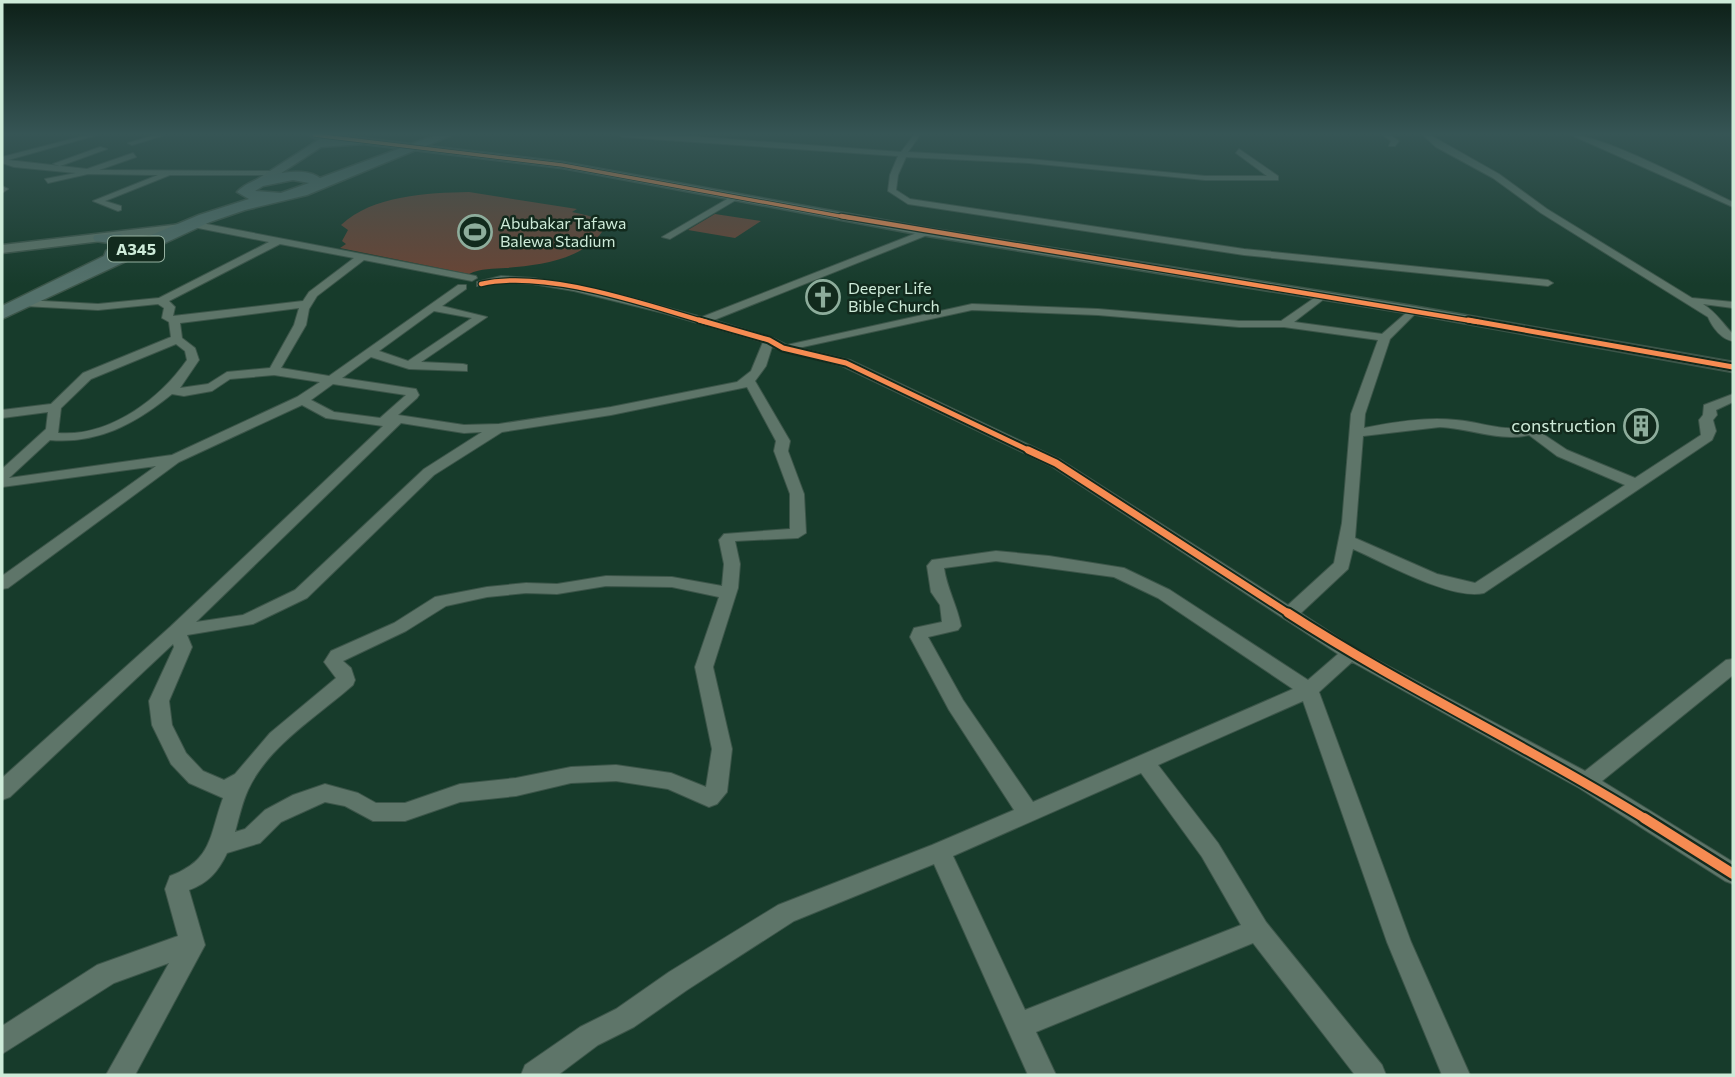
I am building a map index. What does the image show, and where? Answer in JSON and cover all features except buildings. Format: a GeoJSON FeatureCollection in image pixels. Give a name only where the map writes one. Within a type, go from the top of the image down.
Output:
{"type":"FeatureCollection","features":[{"type":"Feature","properties":{"kind":"highway","name":"A345"},"geometry":{"type":"LineString","coordinates":[[2,306],[226,206],[253,188],[270,185]]}},
{"type":"Feature","properties":{"kind":"highway","name":"A345"},"geometry":{"type":"LineString","coordinates":[[2,313],[179,227],[240,206],[303,191],[305,185]]}},
{"type":"Feature","properties":{"kind":"highway","name":"A345"},"geometry":{"type":"LineString","coordinates":[[253,188],[275,197]]}},
{"type":"Feature","properties":{"kind":"highway"},"geometry":{"type":"LineString","coordinates":[[101,238],[120,239],[127,243],[113,255]]}},
{"type":"Feature","properties":{"kind":"main road"},"geometry":{"type":"LineString","coordinates":[[253,188],[256,185]]}},
{"type":"Feature","properties":{"kind":"street"},"geometry":{"type":"LineString","coordinates":[[118,208],[97,201],[139,185]]}},
{"type":"Feature","properties":{"kind":"street"},"geometry":{"type":"LineString","coordinates":[[673,185],[1320,297],[1413,310],[1733,367]]}},
{"type":"Feature","properties":{"kind":"street"},"geometry":{"type":"LineString","coordinates":[[699,185],[932,230],[1380,299],[1733,360]]}},
{"type":"Feature","properties":{"kind":"street"},"geometry":{"type":"LineString","coordinates":[[892,185],[892,191],[908,201],[928,205],[1244,252],[1548,284]]}},
{"type":"Feature","properties":{"kind":"street"},"geometry":{"type":"LineString","coordinates":[[1509,185],[1544,211],[1713,315],[1717,325],[1731,338]]}},
{"type":"Feature","properties":{"kind":"street"},"geometry":{"type":"LineString","coordinates":[[1690,185],[1733,205]]}},
{"type":"Feature","properties":{"kind":"street"},"geometry":{"type":"LineString","coordinates":[[667,237],[737,197]]}},
{"type":"Feature","properties":{"kind":"street"},"geometry":{"type":"LineString","coordinates":[[2,247],[101,238],[179,227]]}},
{"type":"Feature","properties":{"kind":"street"},"geometry":{"type":"LineString","coordinates":[[2,247],[179,227],[280,240],[478,282]]}},
{"type":"Feature","properties":{"kind":"street"},"geometry":{"type":"LineString","coordinates":[[700,321],[932,230]]}},
{"type":"Feature","properties":{"kind":"street"},"geometry":{"type":"LineString","coordinates":[[24,303],[98,307],[160,301],[280,240]]}},
{"type":"Feature","properties":{"kind":"street"},"geometry":{"type":"LineString","coordinates":[[274,371],[300,325],[306,304],[321,287],[363,256]]}},
{"type":"Feature","properties":{"kind":"street"},"geometry":{"type":"LineString","coordinates":[[447,274],[460,285]]}},
{"type":"Feature","properties":{"kind":"street"},"geometry":{"type":"LineString","coordinates":[[2,584],[174,459],[302,400],[336,379],[449,296],[460,285],[502,279],[550,282],[846,363],[1056,463],[1350,653],[1586,782],[1733,874]]}},
{"type":"Feature","properties":{"kind":"street"},"geometry":{"type":"LineString","coordinates":[[449,296],[478,282]]}},
{"type":"Feature","properties":{"kind":"street"},"geometry":{"type":"LineString","coordinates":[[1678,292],[1711,304],[1733,305]]}},
{"type":"Feature","properties":{"kind":"street"},"geometry":{"type":"LineString","coordinates":[[1284,324],[1320,297]]}},
{"type":"Feature","properties":{"kind":"street"},"geometry":{"type":"LineString","coordinates":[[160,301],[170,307],[167,318],[174,320],[306,304]]}},
{"type":"Feature","properties":{"kind":"street"},"geometry":{"type":"LineString","coordinates":[[302,400],[331,415],[464,429],[499,428],[611,411],[750,382],[776,344],[855,334],[972,307],[1098,312],[1239,324],[1284,324],[1385,338]]}},
{"type":"Feature","properties":{"kind":"street"},"geometry":{"type":"LineString","coordinates":[[409,365],[482,317],[433,308]]}},
{"type":"Feature","properties":{"kind":"street"},"geometry":{"type":"LineString","coordinates":[[1289,614],[1342,565],[1348,541],[1358,414],[1385,338],[1413,310]]}},
{"type":"Feature","properties":{"kind":"street"},"geometry":{"type":"LineString","coordinates":[[2,791],[176,631],[391,421],[413,395],[412,392],[274,371],[227,376],[212,387],[184,392],[172,390],[193,360],[187,346],[177,339],[174,320]]}},
{"type":"Feature","properties":{"kind":"street"},"geometry":{"type":"LineString","coordinates":[[2,414],[55,407],[86,376],[177,339]]}},
{"type":"Feature","properties":{"kind":"street"},"geometry":{"type":"LineString","coordinates":[[372,353],[409,365],[463,368]]}},
{"type":"Feature","properties":{"kind":"street"},"geometry":{"type":"LineString","coordinates":[[55,407],[53,429],[49,436],[87,437],[110,430],[149,408],[179,381]]}},
{"type":"Feature","properties":{"kind":"street"},"geometry":{"type":"LineString","coordinates":[[219,846],[252,836],[273,816],[301,800],[325,793],[350,799],[373,812],[405,812],[460,793],[516,787],[571,775],[616,773],[671,781],[709,798],[716,792],[722,749],[704,667],[729,593],[732,564],[728,538],[798,533],[797,494],[781,451],[783,441],[750,382]]}},
{"type":"Feature","properties":{"kind":"street"},"geometry":{"type":"LineString","coordinates":[[1348,541],[1439,580],[1467,589],[1478,589],[1707,437],[1709,408],[1733,398]]}},
{"type":"Feature","properties":{"kind":"street"},"geometry":{"type":"LineString","coordinates":[[1356,433],[1466,425],[1496,433],[1524,433],[1531,430],[1562,453],[1634,484]]}},
{"type":"Feature","properties":{"kind":"street"},"geometry":{"type":"LineString","coordinates":[[176,631],[247,620],[301,594],[429,472],[499,428]]}},
{"type":"Feature","properties":{"kind":"street"},"geometry":{"type":"LineString","coordinates":[[2,476],[53,429]]}},
{"type":"Feature","properties":{"kind":"street"},"geometry":{"type":"LineString","coordinates":[[2,483],[174,459]]}},
{"type":"Feature","properties":{"kind":"street"},"geometry":{"type":"LineString","coordinates":[[1028,812],[981,746],[931,663],[919,637],[920,632],[952,626],[948,604],[939,592],[935,566],[938,564],[996,556],[1118,572],[1164,594],[1308,690],[1399,942],[1457,1075]]}},
{"type":"Feature","properties":{"kind":"street"},"geometry":{"type":"LineString","coordinates":[[120,1075],[193,946],[177,889],[178,883],[199,875],[219,846],[232,799],[242,780],[276,737],[346,680],[344,673],[333,662],[337,656],[400,627],[441,601],[526,588],[557,589],[606,581],[672,582],[729,593]]}},
{"type":"Feature","properties":{"kind":"street"},"geometry":{"type":"LineString","coordinates":[[176,631],[183,647],[159,701],[162,725],[178,758],[196,777],[225,790],[242,780]]}},
{"type":"Feature","properties":{"kind":"street"},"geometry":{"type":"LineString","coordinates":[[535,1075],[589,1036],[625,1018],[786,913],[940,852],[1308,690],[1328,676],[1350,653]]}},
{"type":"Feature","properties":{"kind":"street"},"geometry":{"type":"LineString","coordinates":[[1586,782],[1733,665]]}},
{"type":"Feature","properties":{"kind":"street"},"geometry":{"type":"LineString","coordinates":[[1144,762],[1210,850],[1257,930],[1372,1075]]}},
{"type":"Feature","properties":{"kind":"street"},"geometry":{"type":"LineString","coordinates":[[940,852],[1042,1075]]}},
{"type":"Feature","properties":{"kind":"street"},"geometry":{"type":"LineString","coordinates":[[1020,1025],[1257,930]]}},
{"type":"Feature","properties":{"kind":"street"},"geometry":{"type":"LineString","coordinates":[[2,1041],[106,974],[192,943]]}},
{"type":"Feature","properties":{"kind":"shaded area","name":"Abubakar Tafawa Balewa Stadium"},"geometry":{"type":"Polygon","coordinates":[[[469,192],[577,209],[572,212],[596,219],[604,229],[585,248],[560,259],[469,274],[340,248],[346,244],[342,241],[348,230],[341,225],[369,207],[418,195],[469,192]]]}},
{"type":"Feature","properties":{"kind":"shaded area"},"geometry":{"type":"Polygon","coordinates":[[[715,214],[761,221],[735,238],[688,230],[715,214]]]}},
{"type":"Feature","properties":{"kind":"cycle path"},"geometry":{"type":"LineString","coordinates":[[672,185],[927,232],[1413,310],[1733,367]]}},
{"type":"Feature","properties":{"kind":"cycle path"},"geometry":{"type":"LineString","coordinates":[[481,284],[501,279],[574,288],[620,298],[769,340],[783,348],[846,363],[1056,463],[1350,653],[1586,782],[1733,874]]}},
{"type":"Feature","properties":{"kind":"place","name":"Abubakar Tafawa Balewa Stadium"},"geometry":{"type":"Point","coordinates":[475,232]}},
{"type":"Feature","properties":{"kind":"place","name":"Deeper Life Bible Church"},"geometry":{"type":"Point","coordinates":[823,297]}},
{"type":"Feature","properties":{"kind":"place","name":"construction"},"geometry":{"type":"Point","coordinates":[1641,426]}}]}
